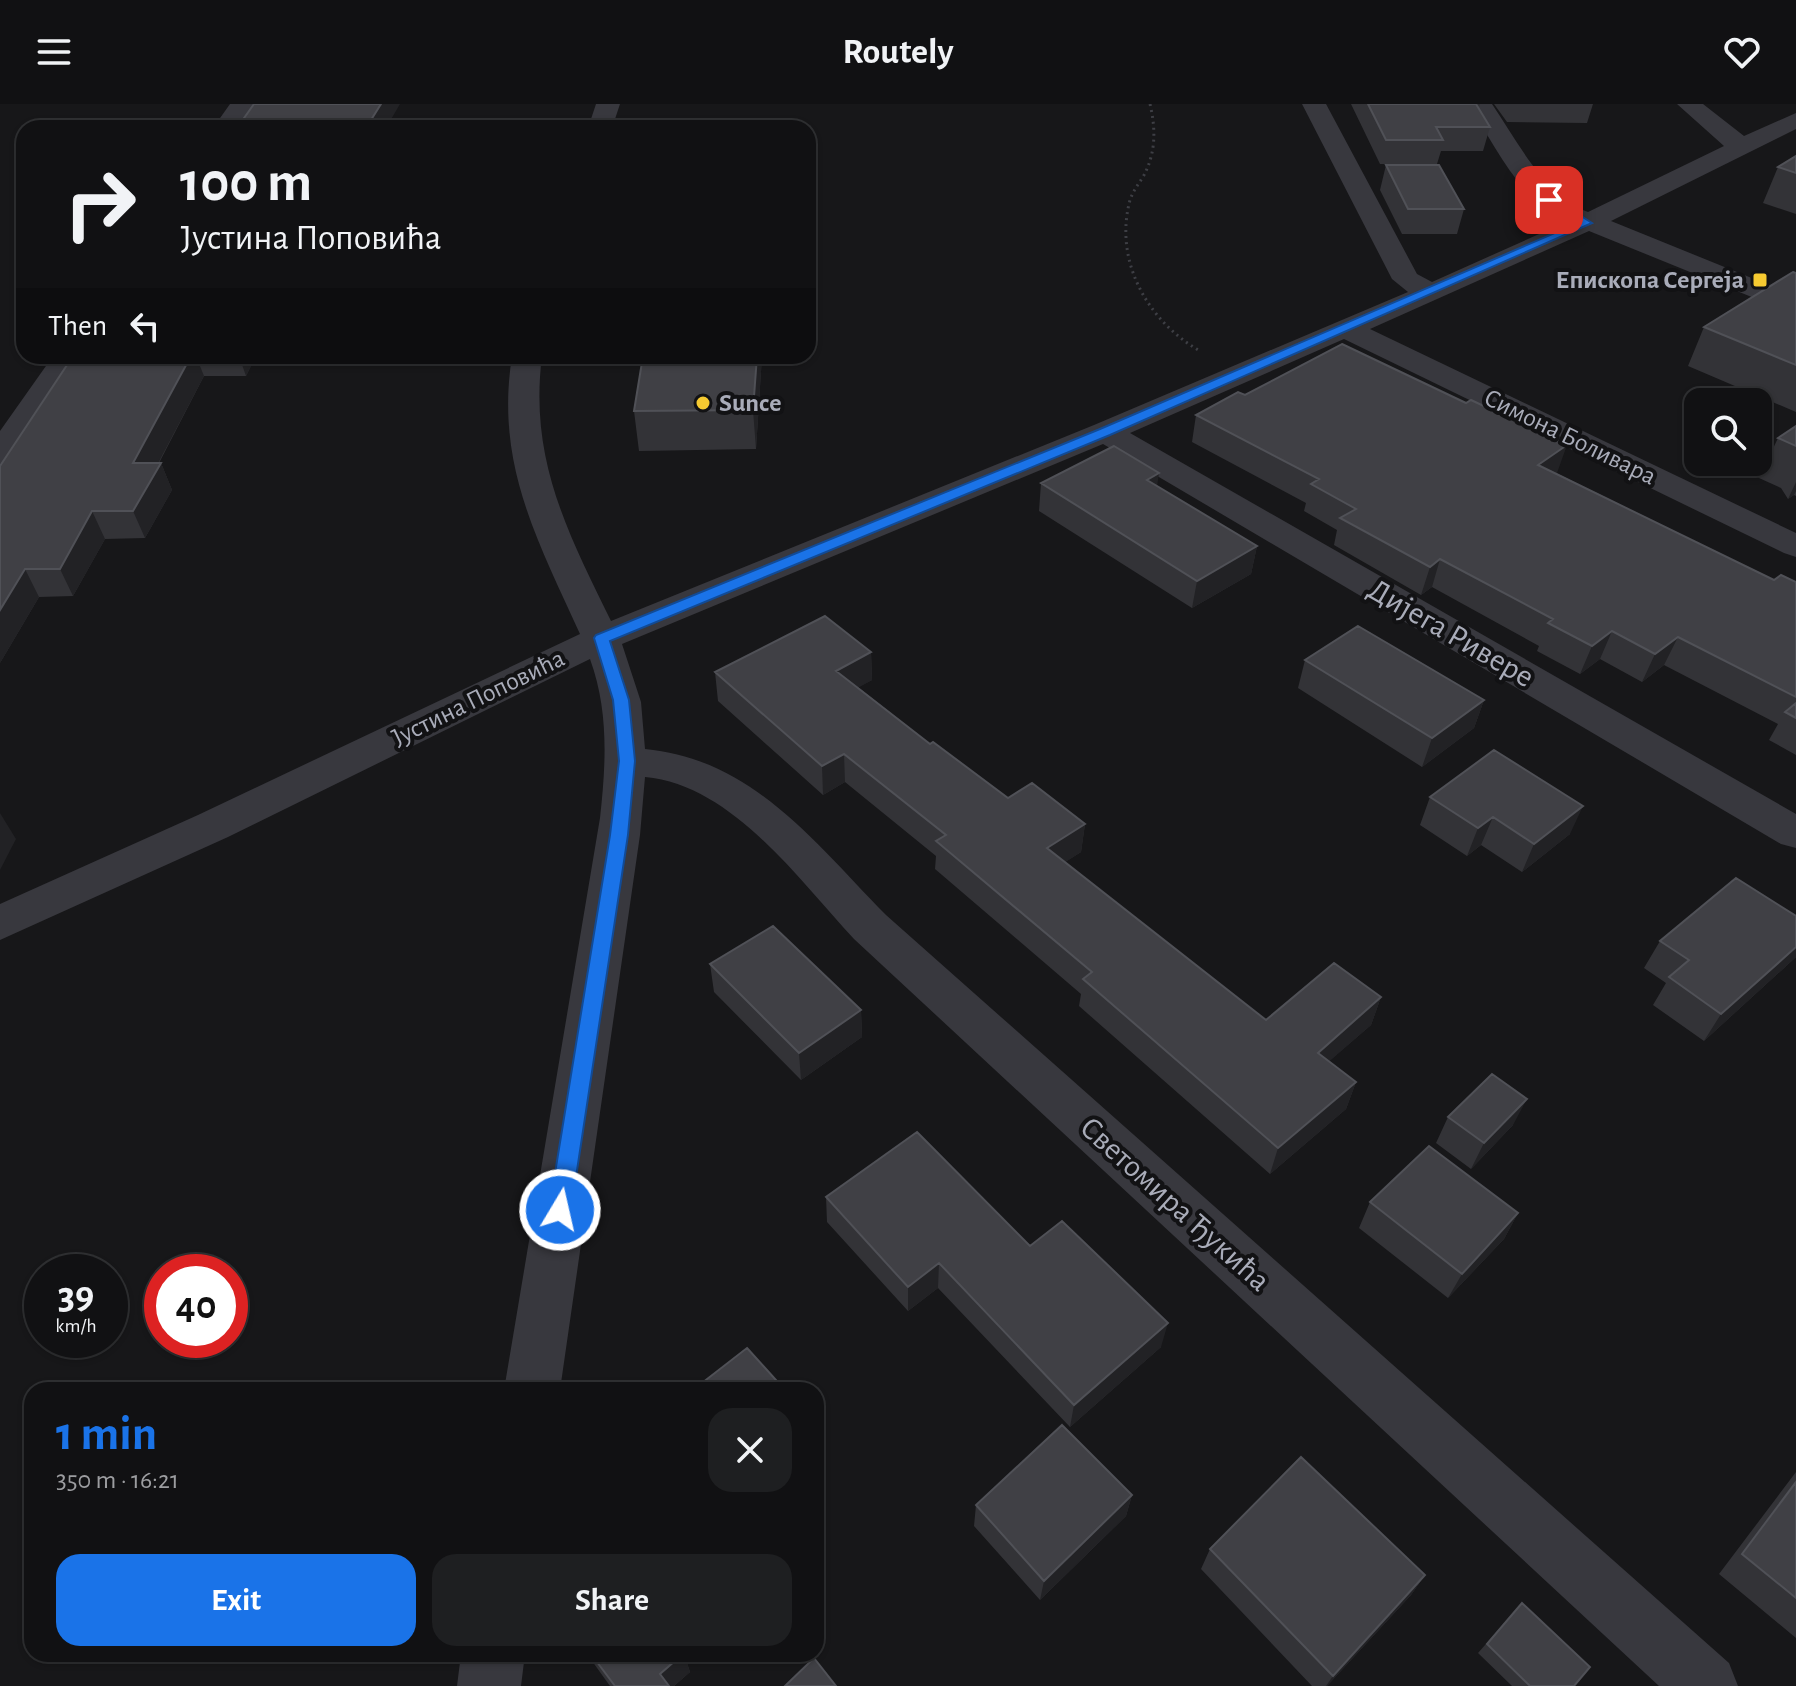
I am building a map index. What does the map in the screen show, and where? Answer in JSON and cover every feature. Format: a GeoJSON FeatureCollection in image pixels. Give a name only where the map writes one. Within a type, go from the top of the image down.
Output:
{"type":"FeatureCollection","features":[{"type":"Feature","properties":{"kind":"street"},"geometry":{"type":"LineString","coordinates":[[1314,104],[1406,279],[1431,293]]}},
{"type":"Feature","properties":{"kind":"street"},"geometry":{"type":"LineString","coordinates":[[1480,104],[1533,183],[1565,212],[1796,306]]}},
{"type":"Feature","properties":{"kind":"street"},"geometry":{"type":"LineString","coordinates":[[1689,104],[1729,139],[1742,144]]}},
{"type":"Feature","properties":{"kind":"street","name":"Јустина Поповића"},"geometry":{"type":"LineString","coordinates":[[0,923],[213,826],[602,638],[1105,432],[1431,293],[1586,223],[1742,144],[1789,129]]}},
{"type":"Feature","properties":{"kind":"street","name":"Симона Боливара"},"geometry":{"type":"LineString","coordinates":[[1344,328],[1796,546]]}},
{"type":"Feature","properties":{"kind":"street"},"geometry":{"type":"LineString","coordinates":[[0,454],[62,364]]}},
{"type":"Feature","properties":{"kind":"street"},"geometry":{"type":"LineString","coordinates":[[525,364],[521,384],[521,427],[529,469],[564,564],[602,638],[621,700],[627,761],[619,835],[533,1382]]}},
{"type":"Feature","properties":{"kind":"street","name":"Дијега Ривере"},"geometry":{"type":"LineString","coordinates":[[1105,432],[1796,833]]}},
{"type":"Feature","properties":{"kind":"street","name":"Светомира Ђукића"},"geometry":{"type":"LineString","coordinates":[[627,761],[688,769],[718,783],[756,812],[870,927],[1706,1686]]}},
{"type":"Feature","properties":{"kind":"street"},"geometry":{"type":"LineString","coordinates":[[489,1686],[492,1662]]}},
{"type":"Feature","properties":{"kind":"path"},"geometry":{"type":"LineString","coordinates":[[1150,104],[1154,128],[1153,150],[1132,194],[1125,235],[1147,306],[1183,344],[1245,370]]}},
{"type":"Feature","properties":{"kind":"building"},"geometry":{"type":"Polygon","coordinates":[[[254,104],[381,104],[371,120],[243,120],[254,104]]]}},
{"type":"Feature","properties":{"kind":"building"},"geometry":{"type":"Polygon","coordinates":[[[1368,104],[1476,104],[1490,127],[1436,127],[1443,140],[1386,140],[1368,104]]]}},
{"type":"Feature","properties":{"kind":"building"},"geometry":{"type":"Polygon","coordinates":[[[1796,156],[1796,173],[1778,167],[1796,156]]]}},
{"type":"Feature","properties":{"kind":"building"},"geometry":{"type":"Polygon","coordinates":[[[1386,165],[1439,165],[1464,209],[1408,209],[1386,165]]]}},
{"type":"Feature","properties":{"kind":"building"},"geometry":{"type":"Polygon","coordinates":[[[1796,273],[1796,365],[1704,327],[1796,273]]]}},
{"type":"Feature","properties":{"kind":"building"},"geometry":{"type":"Polygon","coordinates":[[[1342,344],[1466,403],[1471,400],[1567,445],[1538,465],[1774,580],[1781,575],[1796,582],[1796,697],[1678,637],[1655,654],[1612,631],[1592,646],[1548,623],[1553,619],[1440,559],[1430,567],[1340,518],[1356,509],[1311,484],[1319,479],[1196,415],[1238,392],[1245,395],[1342,344]]]}},
{"type":"Feature","properties":{"kind":"building"},"geometry":{"type":"Polygon","coordinates":[[[68,364],[187,364],[133,463],[161,463],[133,511],[92,511],[60,569],[25,569],[0,610],[0,466],[68,364]]]}},
{"type":"Feature","properties":{"kind":"building"},"geometry":{"type":"Polygon","coordinates":[[[642,364],[756,364],[753,410],[634,411],[642,364]]]}},
{"type":"Feature","properties":{"kind":"building"},"geometry":{"type":"Polygon","coordinates":[[[1796,426],[1796,446],[1778,438],[1796,426]]]}},
{"type":"Feature","properties":{"kind":"building"},"geometry":{"type":"Polygon","coordinates":[[[1114,446],[1159,473],[1147,480],[1257,546],[1197,581],[1041,483],[1114,446]]]}},
{"type":"Feature","properties":{"kind":"building"},"geometry":{"type":"Polygon","coordinates":[[[825,616],[871,652],[836,671],[930,744],[933,742],[1008,798],[1032,783],[1085,824],[1047,848],[1266,1020],[1334,963],[1381,997],[1318,1053],[1356,1082],[1278,1148],[1083,979],[1092,972],[936,841],[946,835],[844,754],[822,766],[715,672],[825,616]]]}},
{"type":"Feature","properties":{"kind":"building"},"geometry":{"type":"Polygon","coordinates":[[[1358,626],[1484,700],[1432,738],[1305,660],[1358,626]]]}},
{"type":"Feature","properties":{"kind":"building"},"geometry":{"type":"Polygon","coordinates":[[[1796,703],[1796,718],[1785,712],[1796,703]]]}},
{"type":"Feature","properties":{"kind":"building"},"geometry":{"type":"Polygon","coordinates":[[[1494,750],[1583,806],[1534,844],[1493,817],[1478,828],[1430,797],[1494,750]]]}},
{"type":"Feature","properties":{"kind":"building"},"geometry":{"type":"Polygon","coordinates":[[[1736,878],[1796,916],[1796,947],[1721,1014],[1669,977],[1689,960],[1660,941],[1736,878]]]}},
{"type":"Feature","properties":{"kind":"building"},"geometry":{"type":"Polygon","coordinates":[[[773,926],[861,1010],[799,1053],[710,964],[773,926]]]}},
{"type":"Feature","properties":{"kind":"building"},"geometry":{"type":"Polygon","coordinates":[[[1492,1074],[1527,1099],[1484,1143],[1448,1117],[1492,1074]]]}},
{"type":"Feature","properties":{"kind":"building"},"geometry":{"type":"Polygon","coordinates":[[[917,1132],[1030,1246],[1062,1221],[1168,1323],[1074,1405],[939,1263],[908,1287],[826,1197],[917,1132]]]}},
{"type":"Feature","properties":{"kind":"building"},"geometry":{"type":"Polygon","coordinates":[[[1429,1146],[1518,1213],[1462,1274],[1370,1202],[1429,1146]]]}},
{"type":"Feature","properties":{"kind":"building"},"geometry":{"type":"Polygon","coordinates":[[[747,1348],[778,1382],[703,1382],[747,1348]]]}},
{"type":"Feature","properties":{"kind":"building"},"geometry":{"type":"Polygon","coordinates":[[[1062,1425],[1132,1495],[1044,1581],[976,1505],[1062,1425]]]}},
{"type":"Feature","properties":{"kind":"building"},"geometry":{"type":"Polygon","coordinates":[[[1301,1457],[1425,1575],[1333,1676],[1210,1549],[1301,1457]]]}},
{"type":"Feature","properties":{"kind":"building"},"geometry":{"type":"Polygon","coordinates":[[[1796,1482],[1796,1598],[1742,1554],[1796,1482]]]}},
{"type":"Feature","properties":{"kind":"building"},"geometry":{"type":"Polygon","coordinates":[[[1522,1603],[1590,1667],[1574,1686],[1530,1686],[1487,1644],[1522,1603]]]}},
{"type":"Feature","properties":{"kind":"building"},"geometry":{"type":"Polygon","coordinates":[[[597,1662],[674,1662],[660,1674],[669,1686],[615,1686],[597,1662]]]}},
{"type":"Feature","properties":{"kind":"building"},"geometry":{"type":"Polygon","coordinates":[[[810,1662],[817,1662],[836,1686],[785,1686],[810,1662]]]}},
{"type":"Feature","properties":{"kind":"place","name":"Епископа Сергеја"},"geometry":{"type":"Point","coordinates":[1760,280]}},
{"type":"Feature","properties":{"kind":"place","name":"Sunce"},"geometry":{"type":"Point","coordinates":[703,403]}},
{"type":"Feature","properties":{"kind":"route"},"geometry":{"type":"LineString","coordinates":[[560,1210],[619,835],[627,761],[621,700],[602,638],[1105,432],[1431,293],[1586,223],[1549,200]]}}]}
